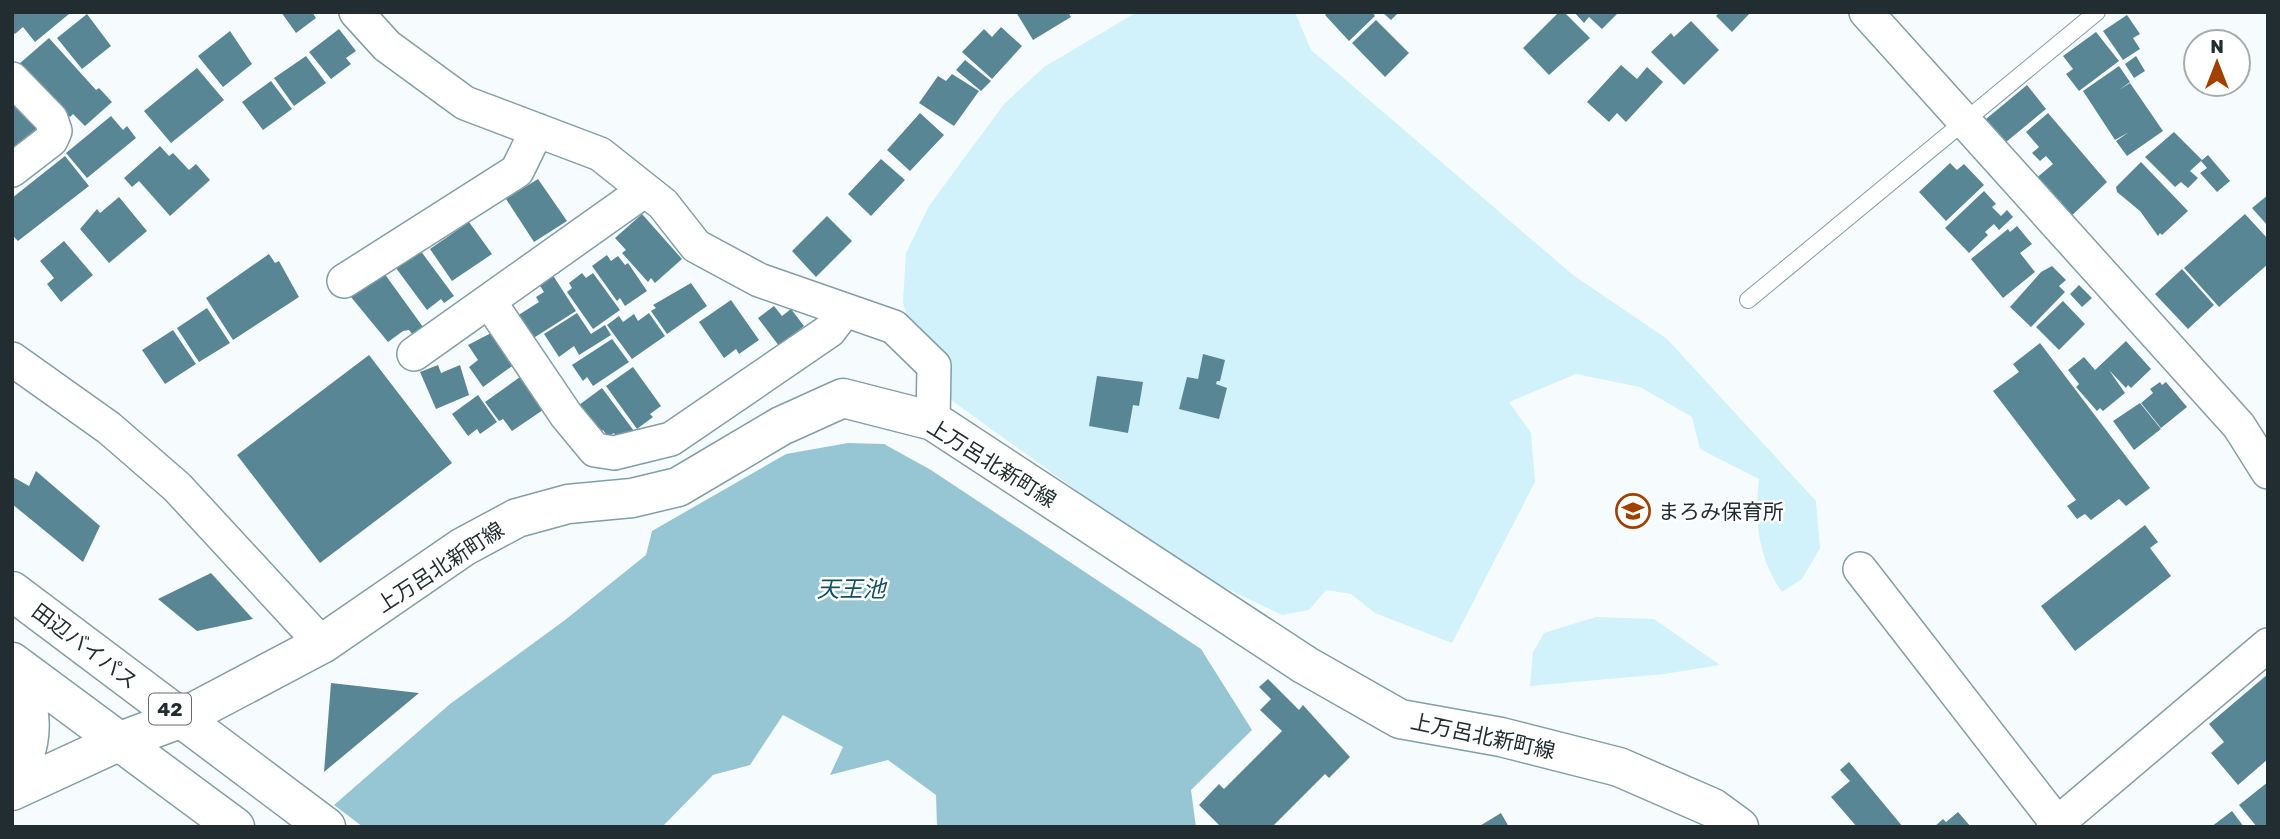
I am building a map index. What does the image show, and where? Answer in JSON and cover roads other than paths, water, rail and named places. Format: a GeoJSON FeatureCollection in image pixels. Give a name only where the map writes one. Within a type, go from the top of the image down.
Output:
{"type":"FeatureCollection","features":[{"type":"Feature","properties":{"kind":"main road","name":"上万呂北新町線"},"geometry":{"type":"LineString","coordinates":[[12,791],[118,742],[182,718],[322,645],[463,547],[517,518],[568,503],[632,498],[678,487],[781,426],[843,398],[933,421],[1305,665],[1400,719],[1501,737],[1619,767],[1713,808],[1739,827]]}},
{"type":"Feature","properties":{"kind":"main road","name":"田辺バイパス"},"geometry":{"type":"LineString","coordinates":[[12,591],[327,827]]}},
{"type":"Feature","properties":{"kind":"main road"},"geometry":{"type":"LineString","coordinates":[[12,662],[235,827]]}},
{"type":"Feature","properties":{"kind":"main road"},"geometry":{"type":"LineString","coordinates":[[12,662],[30,709],[26,760],[12,783]]}},
{"type":"Feature","properties":{"kind":"street"},"geometry":{"type":"LineString","coordinates":[[356,12],[387,46],[465,103],[600,153],[663,204],[696,246],[759,281],[894,327],[933,366],[933,421]]}},
{"type":"Feature","properties":{"kind":"street"},"geometry":{"type":"LineString","coordinates":[[1866,12],[2239,426],[2268,472]]}},
{"type":"Feature","properties":{"kind":"street"},"geometry":{"type":"LineString","coordinates":[[12,79],[51,119],[55,131],[51,140],[12,170]]}},
{"type":"Feature","properties":{"kind":"street"},"geometry":{"type":"LineString","coordinates":[[344,281],[517,172],[537,130]]}},
{"type":"Feature","properties":{"kind":"street"},"geometry":{"type":"LineString","coordinates":[[414,354],[645,190]]}},
{"type":"Feature","properties":{"kind":"street"},"geometry":{"type":"LineString","coordinates":[[489,301],[566,415],[595,450],[614,453],[671,439],[829,331],[845,310]]}},
{"type":"Feature","properties":{"kind":"street"},"geometry":{"type":"LineString","coordinates":[[12,359],[109,428],[177,487],[322,645]]}},
{"type":"Feature","properties":{"kind":"street"},"geometry":{"type":"LineString","coordinates":[[1860,569],[2055,825],[2268,645]]}},
{"type":"Feature","properties":{"kind":"lane"},"geometry":{"type":"LineString","coordinates":[[1748,300],[2097,12]]}},
{"type":"Feature","properties":{"kind":"water","name":"天王池"},"geometry":{"type":"Polygon","coordinates":[[[848,443],[884,444],[931,470],[1201,649],[1252,730],[1191,790],[1196,827],[937,827],[936,795],[888,760],[830,775],[843,747],[783,715],[750,765],[713,775],[662,827],[363,827],[334,805],[450,704],[565,620],[646,555],[652,531],[786,454],[848,443]]]}},
{"type":"Feature","properties":{"kind":"place","name":"まろみ保育所"},"geometry":{"type":"Point","coordinates":[1633,511]}}]}
